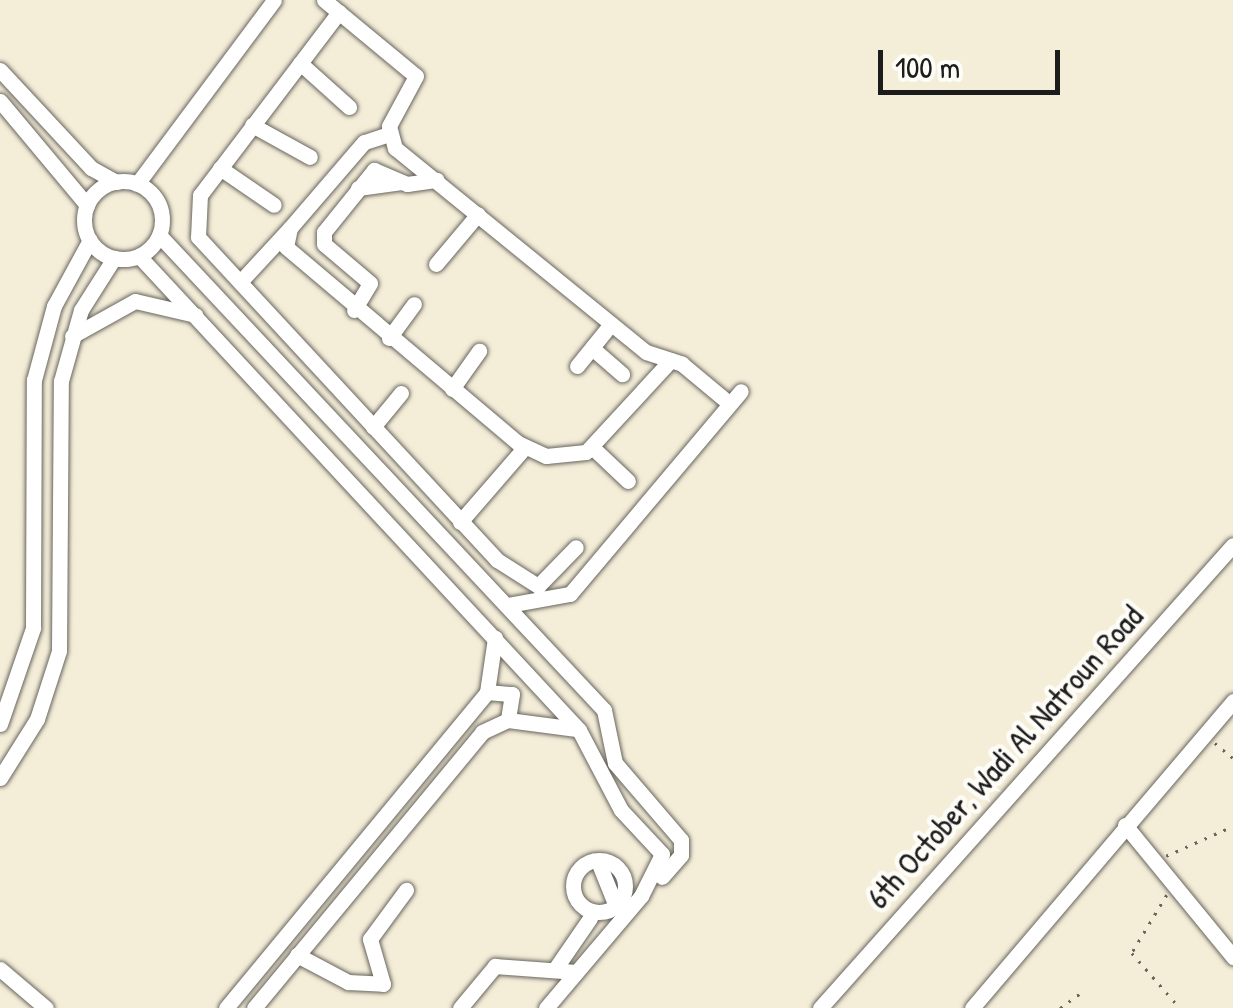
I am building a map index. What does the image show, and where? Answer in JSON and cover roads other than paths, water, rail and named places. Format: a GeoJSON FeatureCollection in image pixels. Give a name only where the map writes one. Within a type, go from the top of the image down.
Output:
{"type":"FeatureCollection","features":[{"type":"Feature","properties":{"kind":"street"},"geometry":{"type":"LineString","coordinates":[[240,282],[364,142],[388,134],[416,76],[324,0]]}},
{"type":"Feature","properties":{"kind":"street"},"geometry":{"type":"LineString","coordinates":[[137,184],[272,2]]}},
{"type":"Feature","properties":{"kind":"street"},"geometry":{"type":"LineString","coordinates":[[339,12],[220,168],[194,220],[240,282],[460,522],[528,585],[547,582],[576,547]]}},
{"type":"Feature","properties":{"kind":"street"},"geometry":{"type":"LineString","coordinates":[[300,62],[349,107]]}},
{"type":"Feature","properties":{"kind":"street"},"geometry":{"type":"LineString","coordinates":[[0,70],[91,168],[116,182],[137,184],[158,204],[159,236],[604,710],[620,772],[682,851]]}},
{"type":"Feature","properties":{"kind":"street"},"geometry":{"type":"LineString","coordinates":[[0,101],[88,205],[90,240],[69,273],[34,380],[32,628],[0,724]]}},
{"type":"Feature","properties":{"kind":"street"},"geometry":{"type":"LineString","coordinates":[[252,125],[310,157]]}},
{"type":"Feature","properties":{"kind":"street"},"geometry":{"type":"LineString","coordinates":[[388,134],[437,180],[612,324],[671,360],[730,404]]}},
{"type":"Feature","properties":{"kind":"street"},"geometry":{"type":"LineString","coordinates":[[220,168],[274,205]]}},
{"type":"Feature","properties":{"kind":"street"},"geometry":{"type":"LineString","coordinates":[[354,310],[370,283],[322,239],[358,188],[437,180]]}},
{"type":"Feature","properties":{"kind":"street"},"geometry":{"type":"LineString","coordinates":[[88,205],[116,182]]}},
{"type":"Feature","properties":{"kind":"street"},"geometry":{"type":"LineString","coordinates":[[436,264],[478,214]]}},
{"type":"Feature","properties":{"kind":"street"},"geometry":{"type":"LineString","coordinates":[[289,253],[290,228]]}},
{"type":"Feature","properties":{"kind":"street"},"geometry":{"type":"LineString","coordinates":[[90,240],[114,258],[139,256],[159,236]]}},
{"type":"Feature","properties":{"kind":"street"},"geometry":{"type":"LineString","coordinates":[[266,251],[289,253],[524,448],[554,458],[593,448],[671,360]]}},
{"type":"Feature","properties":{"kind":"street"},"geometry":{"type":"LineString","coordinates":[[139,256],[201,317],[579,730],[593,750],[621,810],[662,854]]}},
{"type":"Feature","properties":{"kind":"street"},"geometry":{"type":"LineString","coordinates":[[0,778],[37,719],[63,630],[59,398],[72,336],[92,286],[114,258]]}},
{"type":"Feature","properties":{"kind":"street"},"geometry":{"type":"LineString","coordinates":[[69,273],[92,286]]}},
{"type":"Feature","properties":{"kind":"street"},"geometry":{"type":"LineString","coordinates":[[72,336],[135,300],[201,317]]}},
{"type":"Feature","properties":{"kind":"street"},"geometry":{"type":"LineString","coordinates":[[389,338],[414,304]]}},
{"type":"Feature","properties":{"kind":"street"},"geometry":{"type":"LineString","coordinates":[[577,366],[612,324]]}},
{"type":"Feature","properties":{"kind":"street"},"geometry":{"type":"LineString","coordinates":[[592,348],[622,374]]}},
{"type":"Feature","properties":{"kind":"street"},"geometry":{"type":"LineString","coordinates":[[452,389],[480,351]]}},
{"type":"Feature","properties":{"kind":"street"},"geometry":{"type":"LineString","coordinates":[[508,605],[570,594],[741,391]]}},
{"type":"Feature","properties":{"kind":"street"},"geometry":{"type":"LineString","coordinates":[[373,427],[401,393]]}},
{"type":"Feature","properties":{"kind":"street"},"geometry":{"type":"LineString","coordinates":[[460,522],[524,448]]}},
{"type":"Feature","properties":{"kind":"street"},"geometry":{"type":"LineString","coordinates":[[593,448],[628,481]]}},
{"type":"Feature","properties":{"kind":"street","name":"6th October, Wadi Al Natroun Road"},"geometry":{"type":"LineString","coordinates":[[820,1008],[1233,545]]}},
{"type":"Feature","properties":{"kind":"street"},"geometry":{"type":"LineString","coordinates":[[226,1008],[487,692],[495,638]]}},
{"type":"Feature","properties":{"kind":"street"},"geometry":{"type":"LineString","coordinates":[[487,692],[512,694],[508,720]]}},
{"type":"Feature","properties":{"kind":"street"},"geometry":{"type":"LineString","coordinates":[[972,1008],[1233,700]]}},
{"type":"Feature","properties":{"kind":"street"},"geometry":{"type":"LineString","coordinates":[[254,1008],[475,738],[508,720],[579,730]]}},
{"type":"Feature","properties":{"kind":"street"},"geometry":{"type":"LineString","coordinates":[[593,750],[610,741]]}},
{"type":"Feature","properties":{"kind":"street"},"geometry":{"type":"LineString","coordinates":[[1126,824],[1160,859],[1233,957]]}},
{"type":"Feature","properties":{"kind":"street"},"geometry":{"type":"LineString","coordinates":[[662,854],[682,851]]}},
{"type":"Feature","properties":{"kind":"street"},"geometry":{"type":"LineString","coordinates":[[546,1008],[682,851]]}},
{"type":"Feature","properties":{"kind":"street"},"geometry":{"type":"LineString","coordinates":[[640,896],[662,854]]}},
{"type":"Feature","properties":{"kind":"street"},"geometry":{"type":"LineString","coordinates":[[556,970],[590,918],[606,881],[577,896],[590,918]]}},
{"type":"Feature","properties":{"kind":"street"},"geometry":{"type":"LineString","coordinates":[[297,955],[348,982],[383,984],[370,938],[406,890]]}},
{"type":"Feature","properties":{"kind":"street"},"geometry":{"type":"LineString","coordinates":[[460,1008],[495,966],[576,972]]}},
{"type":"Feature","properties":{"kind":"street"},"geometry":{"type":"LineString","coordinates":[[0,970],[46,1008]]}}]}
